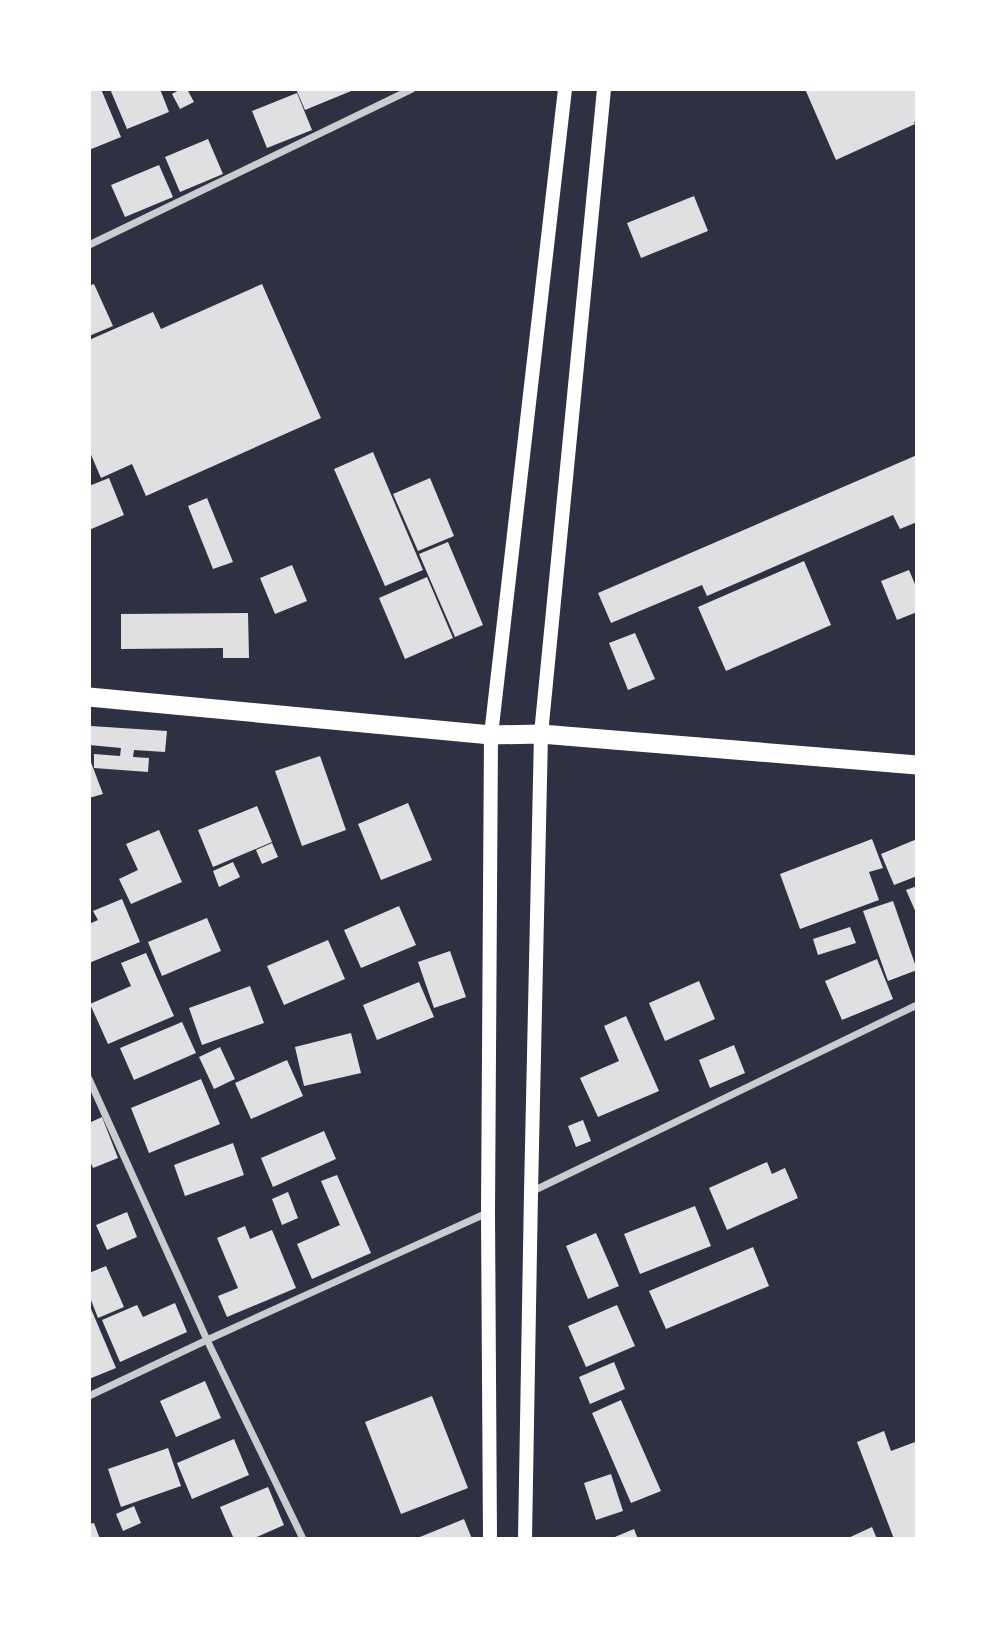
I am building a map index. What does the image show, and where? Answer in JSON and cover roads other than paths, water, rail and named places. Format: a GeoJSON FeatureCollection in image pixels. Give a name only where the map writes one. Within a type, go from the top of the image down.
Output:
{"type":"FeatureCollection","features":[{"type":"Feature","properties":{"kind":"highway"},"geometry":{"type":"LineString","coordinates":[[89,697],[491,735],[541,734],[917,765]]}},
{"type":"Feature","properties":{"kind":"main road"},"geometry":{"type":"LineString","coordinates":[[490,1539],[488,1213],[491,735],[565,89]]}},
{"type":"Feature","properties":{"kind":"main road"},"geometry":{"type":"LineString","coordinates":[[525,1539],[541,734],[604,89]]}},
{"type":"Feature","properties":{"kind":"street"},"geometry":{"type":"LineString","coordinates":[[89,245],[412,89]]}},
{"type":"Feature","properties":{"kind":"street"},"geometry":{"type":"LineString","coordinates":[[531,1192],[917,1005]]}},
{"type":"Feature","properties":{"kind":"street"},"geometry":{"type":"LineString","coordinates":[[89,1079],[207,1340],[303,1539]]}},
{"type":"Feature","properties":{"kind":"street"},"geometry":{"type":"LineString","coordinates":[[89,1396],[488,1213]]}}]}
